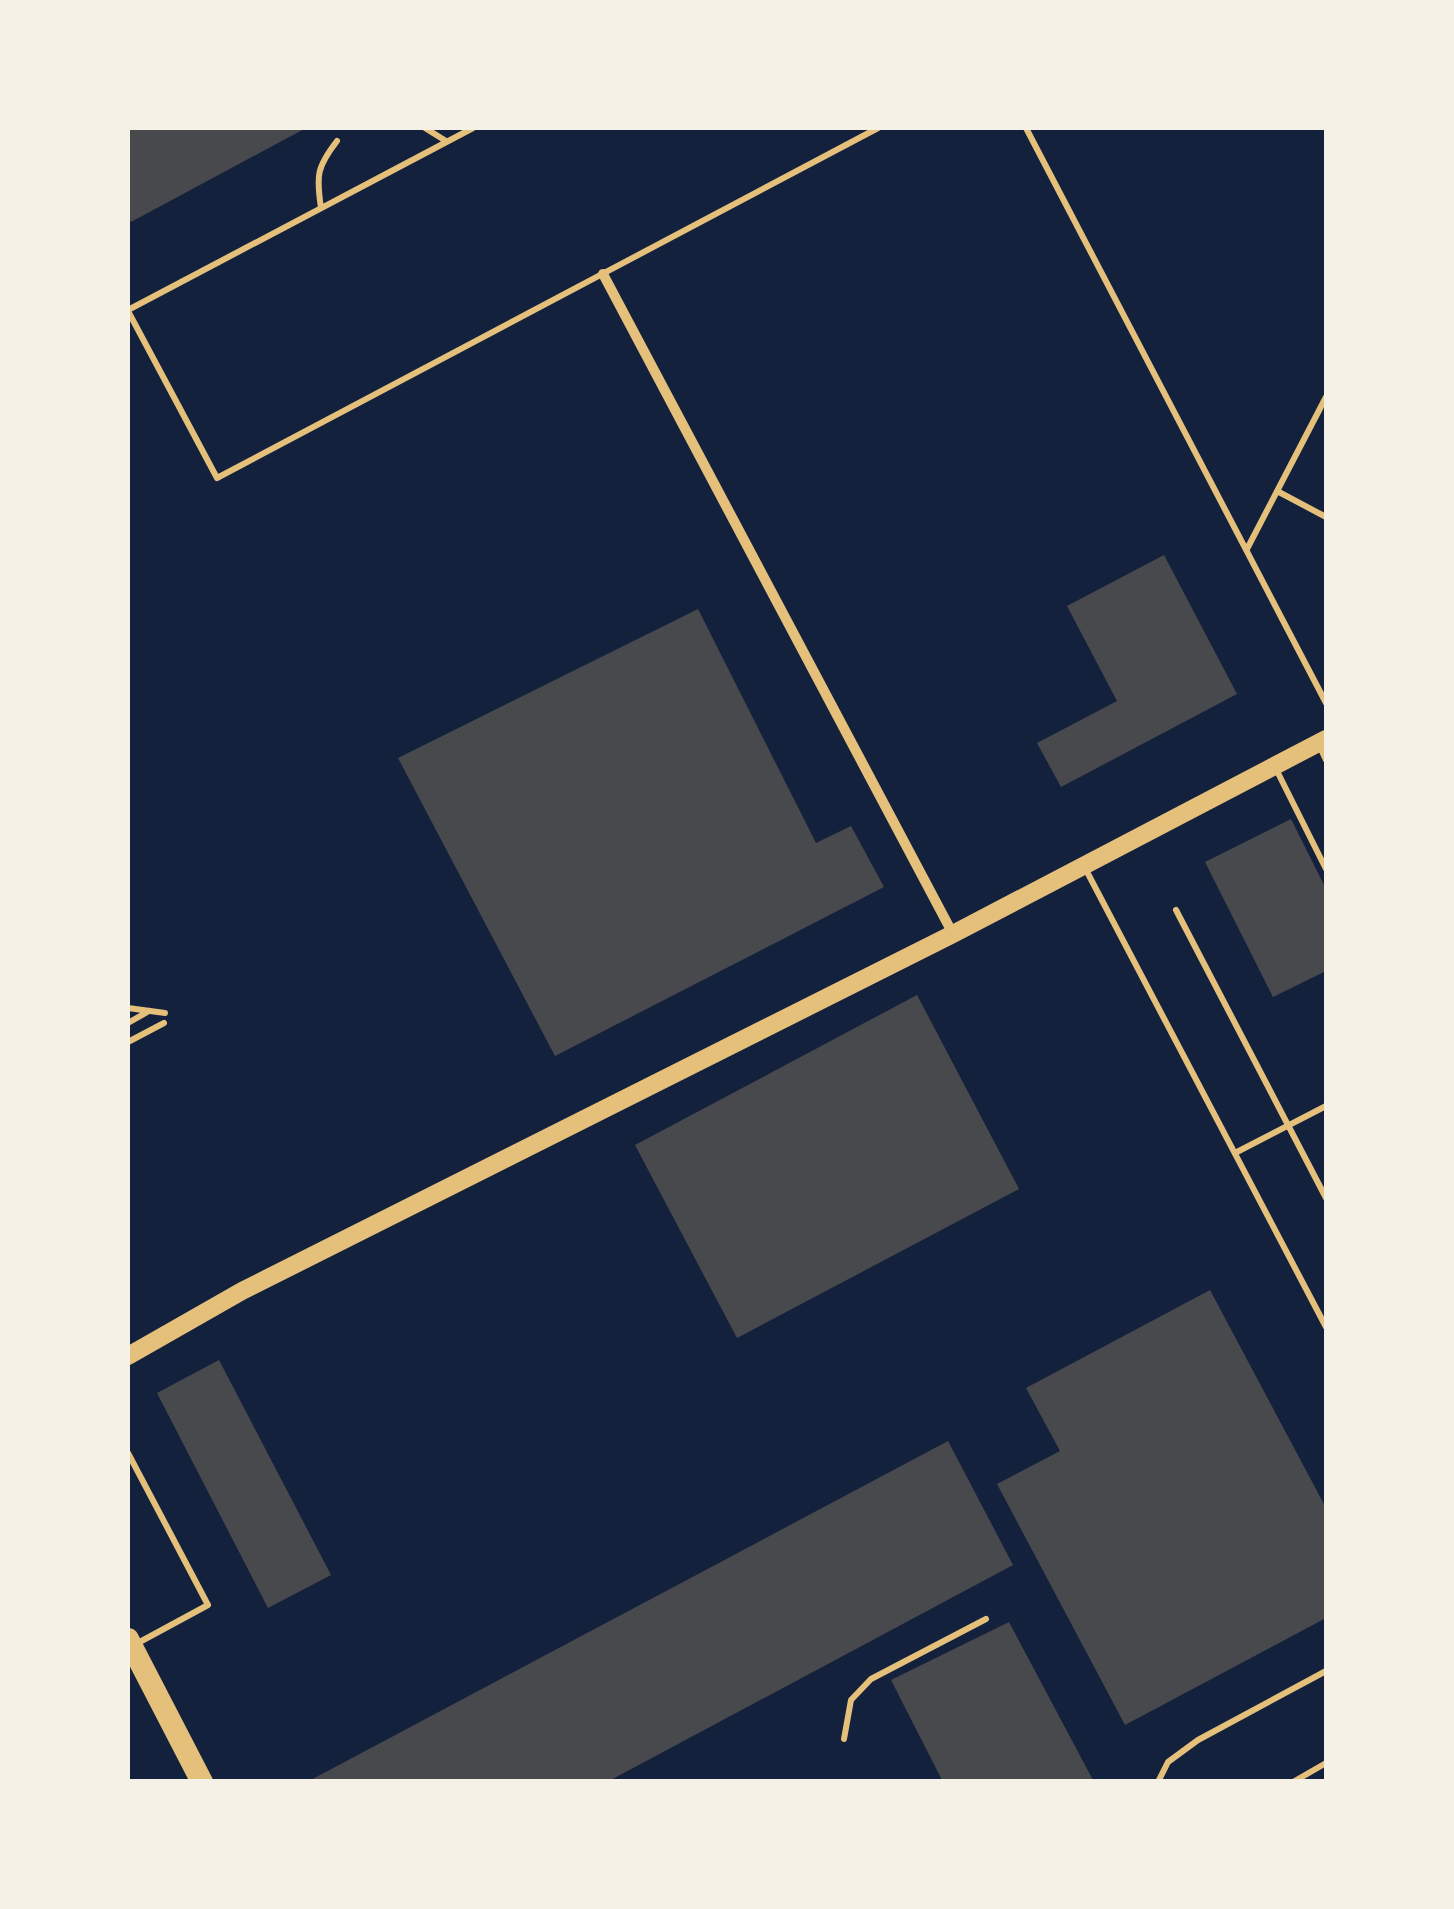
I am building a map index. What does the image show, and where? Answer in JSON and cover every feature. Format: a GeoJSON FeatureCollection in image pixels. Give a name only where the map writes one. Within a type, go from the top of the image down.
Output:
{"type":"FeatureCollection","features":[{"type":"Feature","properties":{"kind":"highway"},"geometry":{"type":"LineString","coordinates":[[130,1643],[202,1782]]}},
{"type":"Feature","properties":{"kind":"street"},"geometry":{"type":"LineString","coordinates":[[603,274],[953,934]]}},
{"type":"Feature","properties":{"kind":"street"},"geometry":{"type":"LineString","coordinates":[[128,1356],[242,1291],[953,934],[1275,766],[1324,747]]}},
{"type":"Feature","properties":{"kind":"lane"},"geometry":{"type":"LineString","coordinates":[[425,128],[446,142]]}},
{"type":"Feature","properties":{"kind":"lane"},"geometry":{"type":"LineString","coordinates":[[472,128],[128,310],[218,478],[878,128]]}},
{"type":"Feature","properties":{"kind":"lane"},"geometry":{"type":"LineString","coordinates":[[1026,128],[1326,703]]}},
{"type":"Feature","properties":{"kind":"lane"},"geometry":{"type":"LineString","coordinates":[[321,208],[317,180],[320,162],[337,140]]}},
{"type":"Feature","properties":{"kind":"lane"},"geometry":{"type":"LineString","coordinates":[[128,340],[140,333]]}},
{"type":"Feature","properties":{"kind":"lane"},"geometry":{"type":"LineString","coordinates":[[1246,549],[1325,402]]}},
{"type":"Feature","properties":{"kind":"lane"},"geometry":{"type":"LineString","coordinates":[[1277,491],[1326,517]]}},
{"type":"Feature","properties":{"kind":"lane"},"geometry":{"type":"LineString","coordinates":[[1275,766],[1326,869]]}},
{"type":"Feature","properties":{"kind":"lane"},"geometry":{"type":"LineString","coordinates":[[1084,867],[1326,1327]]}},
{"type":"Feature","properties":{"kind":"lane"},"geometry":{"type":"LineString","coordinates":[[1176,910],[1326,1198]]}},
{"type":"Feature","properties":{"kind":"lane"},"geometry":{"type":"LineString","coordinates":[[128,1008],[165,1013]]}},
{"type":"Feature","properties":{"kind":"lane"},"geometry":{"type":"LineString","coordinates":[[128,1022],[150,1011]]}},
{"type":"Feature","properties":{"kind":"lane"},"geometry":{"type":"LineString","coordinates":[[128,1042],[164,1022]]}},
{"type":"Feature","properties":{"kind":"lane"},"geometry":{"type":"LineString","coordinates":[[1236,1153],[1326,1106]]}},
{"type":"Feature","properties":{"kind":"lane"},"geometry":{"type":"LineString","coordinates":[[128,1453],[208,1605],[130,1643]]}},
{"type":"Feature","properties":{"kind":"lane"},"geometry":{"type":"LineString","coordinates":[[844,1739],[851,1700],[871,1679],[986,1619]]}},
{"type":"Feature","properties":{"kind":"lane"},"geometry":{"type":"LineString","coordinates":[[1158,1782],[1168,1762],[1198,1740],[1326,1671]]}},
{"type":"Feature","properties":{"kind":"lane"},"geometry":{"type":"LineString","coordinates":[[1293,1782],[1326,1763]]}},
{"type":"Feature","properties":{"kind":"building"},"geometry":{"type":"Polygon","coordinates":[[[128,128],[306,128],[131,222],[128,128]]]}},
{"type":"Feature","properties":{"kind":"building"},"geometry":{"type":"Polygon","coordinates":[[[1164,555],[1237,694],[1061,787],[1037,743],[1117,701],[1067,606],[1164,555]]]}},
{"type":"Feature","properties":{"kind":"building"},"geometry":{"type":"Polygon","coordinates":[[[698,609],[816,843],[851,826],[884,887],[555,1056],[398,758],[698,609]]]}},
{"type":"Feature","properties":{"kind":"building"},"geometry":{"type":"Polygon","coordinates":[[[1291,819],[1326,889],[1326,971],[1273,997],[1205,862],[1291,819]]]}},
{"type":"Feature","properties":{"kind":"building"},"geometry":{"type":"Polygon","coordinates":[[[917,995],[1019,1189],[737,1338],[635,1145],[917,995]]]}},
{"type":"Feature","properties":{"kind":"building"},"geometry":{"type":"Polygon","coordinates":[[[1210,1290],[1326,1508],[1326,1618],[1125,1725],[997,1484],[1060,1451],[1026,1388],[1210,1290]]]}},
{"type":"Feature","properties":{"kind":"building"},"geometry":{"type":"Polygon","coordinates":[[[219,1360],[331,1575],[268,1608],[157,1393],[219,1360]]]}},
{"type":"Feature","properties":{"kind":"building"},"geometry":{"type":"Polygon","coordinates":[[[948,1441],[1013,1565],[607,1782],[307,1782],[948,1441]]]}},
{"type":"Feature","properties":{"kind":"building"},"geometry":{"type":"Polygon","coordinates":[[[1009,1622],[1094,1782],[943,1782],[891,1680],[1009,1622]]]}}]}
